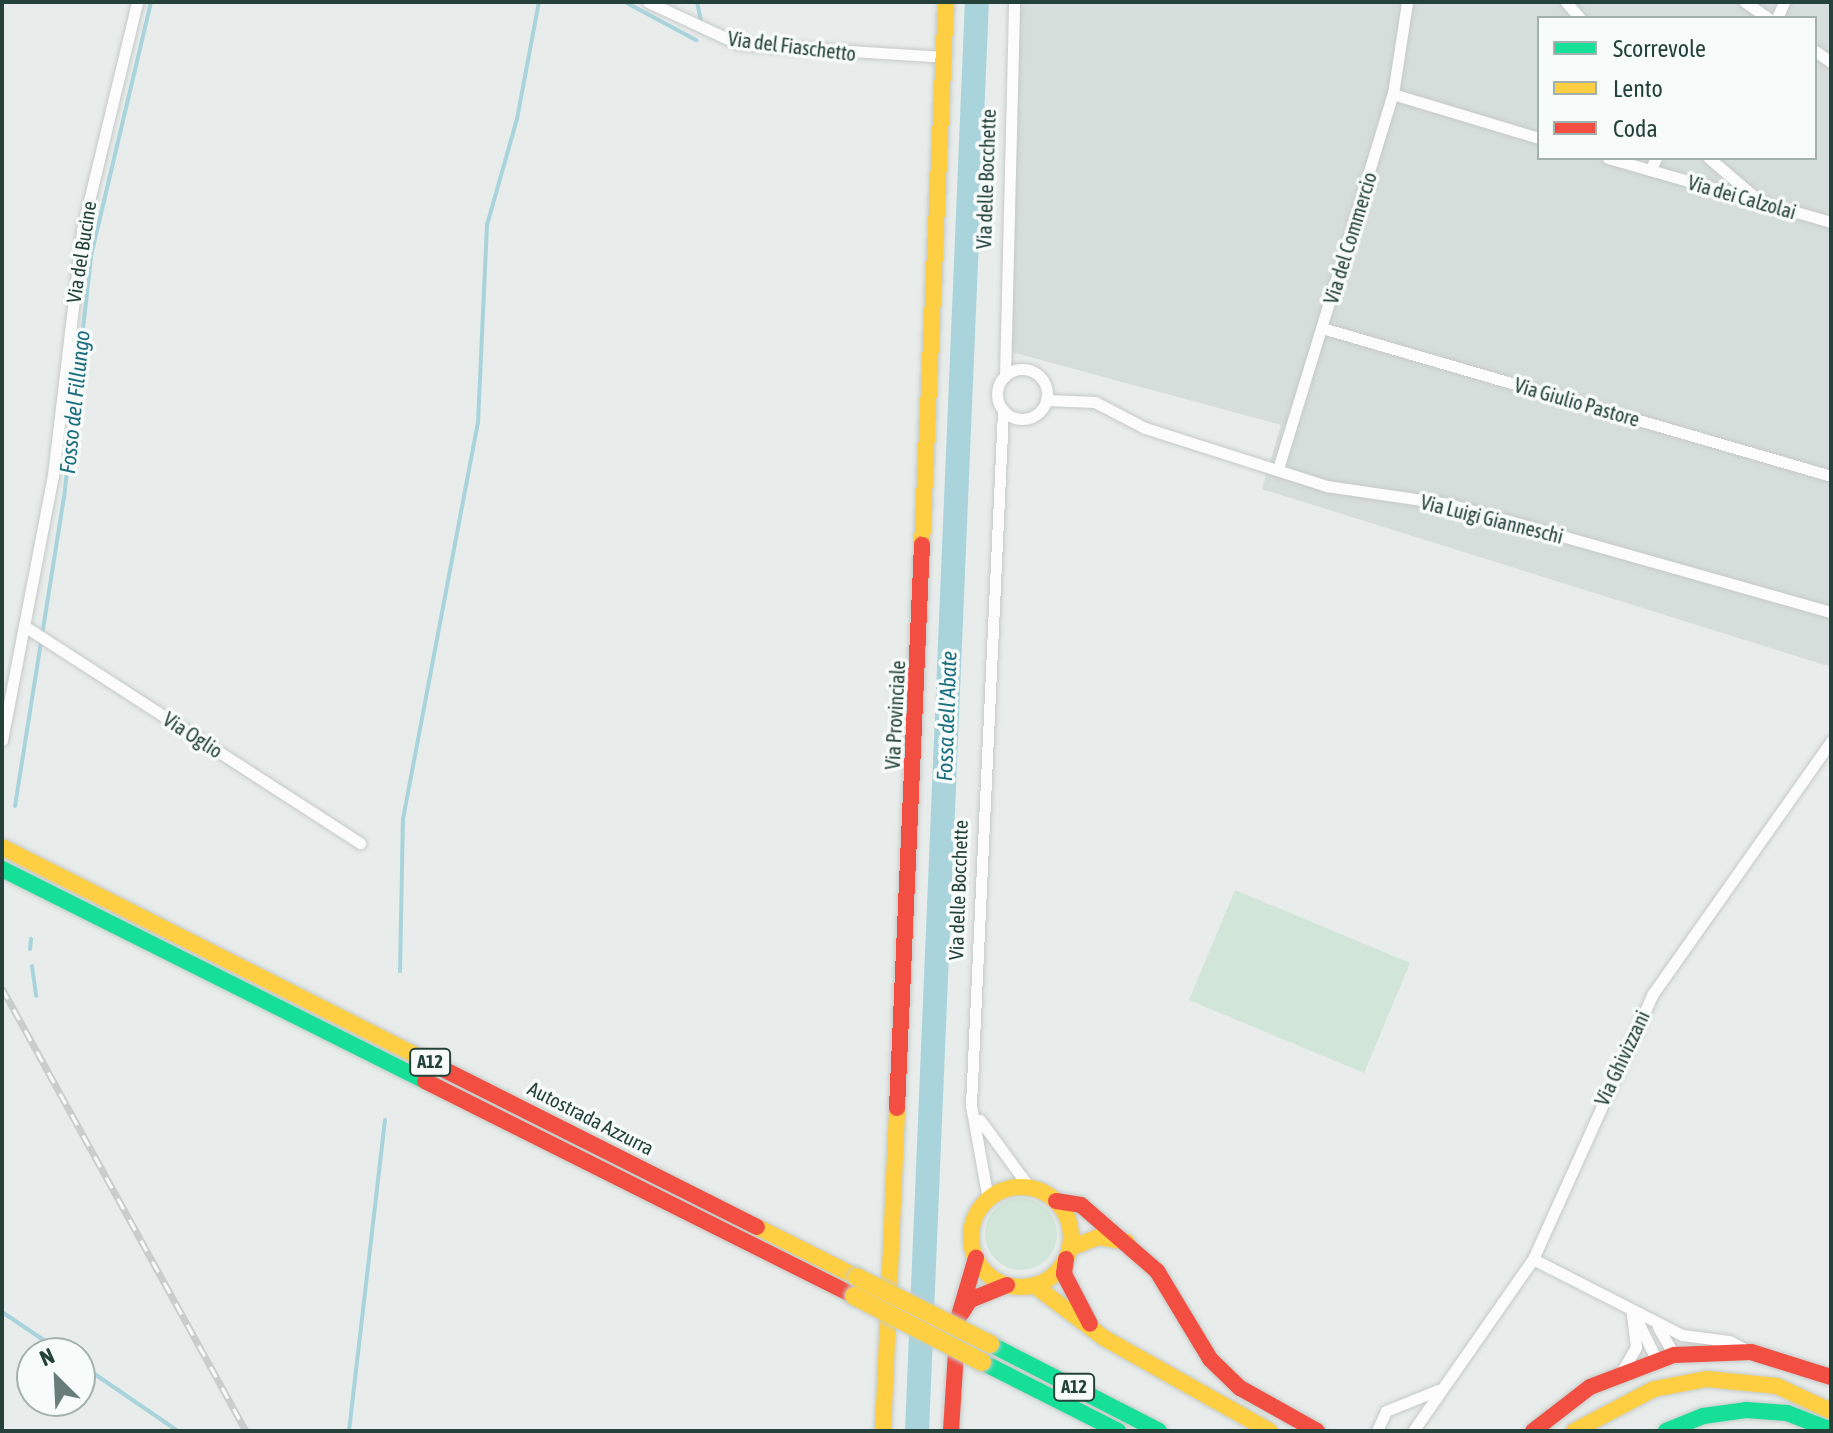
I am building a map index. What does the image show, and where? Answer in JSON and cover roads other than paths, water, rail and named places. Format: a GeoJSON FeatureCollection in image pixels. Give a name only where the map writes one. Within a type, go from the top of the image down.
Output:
{"type":"FeatureCollection","features":[{"type":"Feature","properties":{"kind":"main road","name":"Via Provinciale"},"geometry":{"type":"LineString","coordinates":[[883,1431],[946,2]]}},
{"type":"Feature","properties":{"kind":"main road","name":"Autostrada Azzurra"},"geometry":{"type":"LineString","coordinates":[[2,847],[1159,1431]]}},
{"type":"Feature","properties":{"kind":"main road","name":"Autostrada Azzurra"},"geometry":{"type":"LineString","coordinates":[[7,872],[1118,1431]]}},
{"type":"Feature","properties":{"kind":"main road"},"geometry":{"type":"LineString","coordinates":[[951,1431],[958,1319],[976,1258],[971,1233],[988,1199],[1029,1187],[1056,1201],[1081,1205],[1128,1242],[1157,1271],[1210,1359],[1240,1388],[1317,1431]]}},
{"type":"Feature","properties":{"kind":"main road"},"geometry":{"type":"LineString","coordinates":[[1056,1201],[1067,1214],[1068,1253],[1064,1274],[1079,1312],[1104,1338]]}},
{"type":"Feature","properties":{"kind":"main road"},"geometry":{"type":"LineString","coordinates":[[1034,1285],[1068,1253],[1099,1237],[1128,1242]]}},
{"type":"Feature","properties":{"kind":"main road"},"geometry":{"type":"LineString","coordinates":[[976,1258],[1007,1285]]}},
{"type":"Feature","properties":{"kind":"main road"},"geometry":{"type":"LineString","coordinates":[[958,1319],[970,1300],[1007,1285],[1034,1285],[1104,1338],[1270,1431]]}},
{"type":"Feature","properties":{"kind":"main road"},"geometry":{"type":"LineString","coordinates":[[1533,1431],[1590,1387],[1666,1358],[1751,1352],[1831,1377]]}},
{"type":"Feature","properties":{"kind":"main road"},"geometry":{"type":"LineString","coordinates":[[1574,1431],[1654,1389],[1707,1379],[1777,1386],[1831,1411]]}},
{"type":"Feature","properties":{"kind":"main road"},"geometry":{"type":"LineString","coordinates":[[1666,1431],[1703,1416],[1746,1410],[1787,1413],[1831,1430]]}},
{"type":"Feature","properties":{"kind":"street","name":"Via del Bucine"},"geometry":{"type":"LineString","coordinates":[[2,740],[31,631],[82,230],[137,2]]}},
{"type":"Feature","properties":{"kind":"street","name":"Via del Fiaschetto"},"geometry":{"type":"LineString","coordinates":[[648,2],[739,44],[944,57]]}},
{"type":"Feature","properties":{"kind":"street","name":"Via delle Bocchette"},"geometry":{"type":"LineString","coordinates":[[988,1199],[971,1105],[998,437],[1003,410],[997,396],[1005,376],[1002,356],[1014,2]]}},
{"type":"Feature","properties":{"kind":"street","name":"Via del Commercio"},"geometry":{"type":"LineString","coordinates":[[1278,469],[1393,94],[1407,2]]}},
{"type":"Feature","properties":{"kind":"street"},"geometry":{"type":"LineString","coordinates":[[1745,2],[1765,16]]}},
{"type":"Feature","properties":{"kind":"street"},"geometry":{"type":"LineString","coordinates":[[1393,94],[1537,137]]}},
{"type":"Feature","properties":{"kind":"street","name":"Via dei Calzolai"},"geometry":{"type":"LineString","coordinates":[[1615,160],[1831,222]]}},
{"type":"Feature","properties":{"kind":"street"},"geometry":{"type":"LineString","coordinates":[[1650,170],[1655,160]]}},
{"type":"Feature","properties":{"kind":"street"},"geometry":{"type":"LineString","coordinates":[[1711,160],[1761,202]]}},
{"type":"Feature","properties":{"kind":"street","name":"Via Giulio Pastore"},"geometry":{"type":"LineString","coordinates":[[1322,328],[1831,476]]}},
{"type":"Feature","properties":{"kind":"street"},"geometry":{"type":"LineString","coordinates":[[1002,356],[1018,369],[1034,372],[1045,384],[1046,400],[1031,417],[1015,417],[1003,410]]}},
{"type":"Feature","properties":{"kind":"street"},"geometry":{"type":"LineString","coordinates":[[1005,376],[1018,369]]}},
{"type":"Feature","properties":{"kind":"street","name":"Via Luigi Gianneschi"},"geometry":{"type":"LineString","coordinates":[[1045,384],[1063,396],[1095,402],[1145,428],[1327,486],[1449,504],[1831,612]]}},
{"type":"Feature","properties":{"kind":"street","name":"Via Luigi Gianneschi"},"geometry":{"type":"LineString","coordinates":[[1046,400],[1063,396]]}},
{"type":"Feature","properties":{"kind":"street"},"geometry":{"type":"LineString","coordinates":[[998,437],[1015,417]]}},
{"type":"Feature","properties":{"kind":"street","name":"Via Oglio"},"geometry":{"type":"LineString","coordinates":[[31,631],[360,843]]}},
{"type":"Feature","properties":{"kind":"street","name":"Via Ghivizzani"},"geometry":{"type":"LineString","coordinates":[[1413,1431],[1438,1390],[1533,1259],[1652,995],[1831,741]]}},
{"type":"Feature","properties":{"kind":"street"},"geometry":{"type":"LineString","coordinates":[[971,1105],[1029,1187]]}},
{"type":"Feature","properties":{"kind":"street"},"geometry":{"type":"LineString","coordinates":[[1533,1259],[1682,1335],[1729,1341],[1751,1352]]}},
{"type":"Feature","properties":{"kind":"street"},"geometry":{"type":"LineString","coordinates":[[1635,1312],[1668,1338],[1666,1358]]}},
{"type":"Feature","properties":{"kind":"street"},"geometry":{"type":"LineString","coordinates":[[1635,1312],[1666,1358]]}},
{"type":"Feature","properties":{"kind":"street"},"geometry":{"type":"LineString","coordinates":[[1621,1373],[1636,1347],[1635,1312]]}},
{"type":"Feature","properties":{"kind":"street"},"geometry":{"type":"LineString","coordinates":[[1377,1431],[1386,1411],[1438,1390]]}},
{"type":"Feature","properties":{"kind":"waterway","name":"Fosso del Fillungo"},"geometry":{"type":"LineString","coordinates":[[15,806],[64,498],[91,256],[151,2]]}},
{"type":"Feature","properties":{"kind":"waterway"},"geometry":{"type":"LineString","coordinates":[[400,971],[403,819],[478,423],[487,225],[517,119],[539,2]]}},
{"type":"Feature","properties":{"kind":"waterway"},"geometry":{"type":"LineString","coordinates":[[625,2],[696,40]]}},
{"type":"Feature","properties":{"kind":"waterway"},"geometry":{"type":"LineString","coordinates":[[697,2],[701,21]]}},
{"type":"Feature","properties":{"kind":"waterway","name":"Fossa dell'Abate"},"geometry":{"type":"LineString","coordinates":[[917,1431],[977,2]]}},
{"type":"Feature","properties":{"kind":"waterway","name":"Fosso del Fillungo"},"geometry":{"type":"LineString","coordinates":[[30,949],[31,939]]}},
{"type":"Feature","properties":{"kind":"waterway","name":"Fosso del Fillungo"},"geometry":{"type":"LineString","coordinates":[[32,966],[36,996]]}},
{"type":"Feature","properties":{"kind":"waterway"},"geometry":{"type":"LineString","coordinates":[[349,1431],[385,1120]]}},
{"type":"Feature","properties":{"kind":"waterway"},"geometry":{"type":"LineString","coordinates":[[2,1312],[39,1337]]}},
{"type":"Feature","properties":{"kind":"waterway"},"geometry":{"type":"LineString","coordinates":[[96,1375],[178,1431]]}},
{"type":"Feature","properties":{"kind":"railway"},"geometry":{"type":"LineString","coordinates":[[2,988],[246,1431]]}}]}
